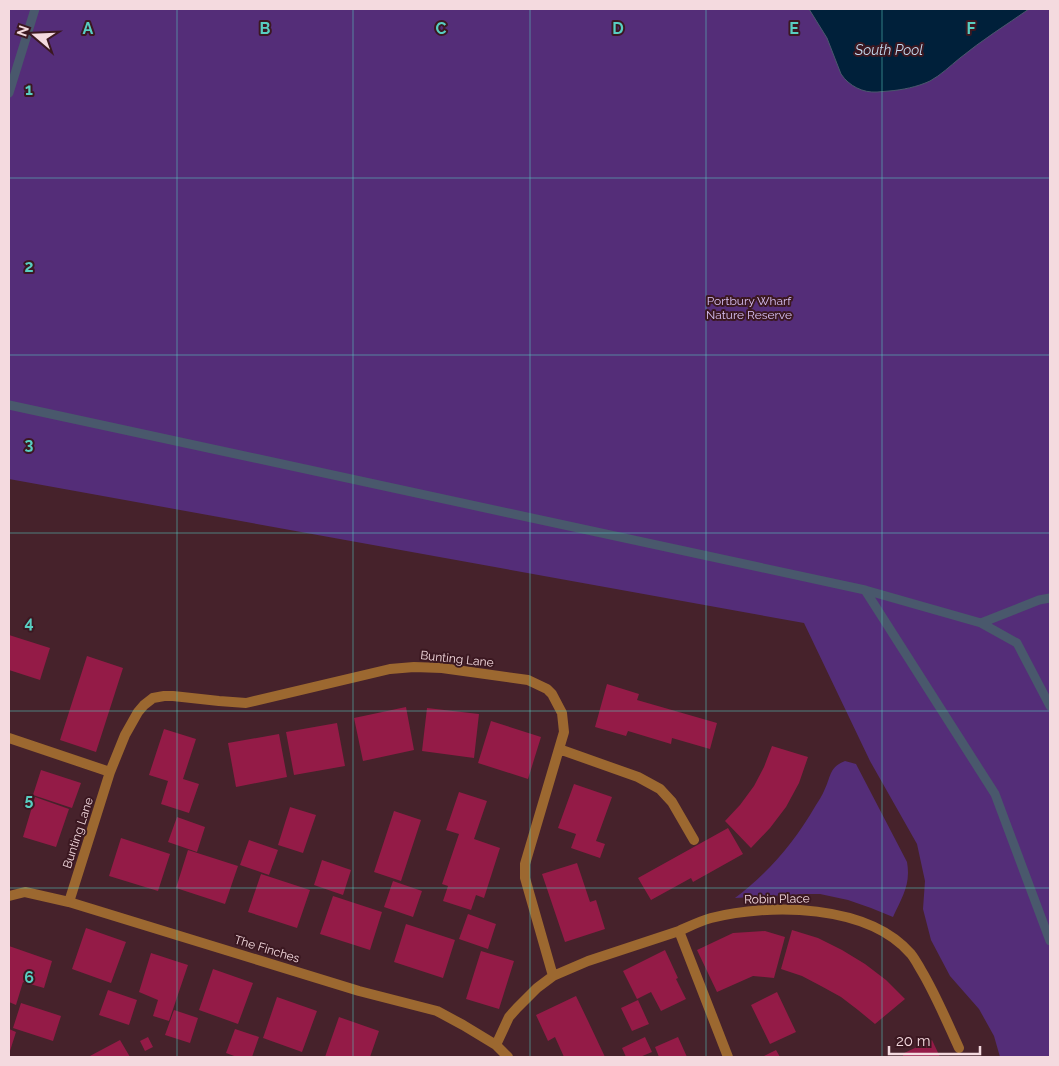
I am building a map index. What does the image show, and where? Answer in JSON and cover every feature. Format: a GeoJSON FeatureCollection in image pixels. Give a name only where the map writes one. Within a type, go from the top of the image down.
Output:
{"type":"FeatureCollection","features":[{"type":"Feature","properties":{"kind":"street","name":"Bunting Lane"},"geometry":{"type":"LineString","coordinates":[[69,902],[110,772],[138,712],[153,698],[173,696],[246,703],[390,669],[414,667],[442,668],[528,680],[547,689],[556,700],[562,713],[564,732],[524,864],[525,878],[552,976]]}},
{"type":"Feature","properties":{"kind":"street"},"geometry":{"type":"LineString","coordinates":[[9,738],[110,772]]}},
{"type":"Feature","properties":{"kind":"street"},"geometry":{"type":"LineString","coordinates":[[559,749],[638,777],[660,789],[672,802],[694,840]]}},
{"type":"Feature","properties":{"kind":"street","name":"The Finches"},"geometry":{"type":"LineString","coordinates":[[9,896],[25,892],[69,902],[359,990],[437,1011],[496,1045],[508,1057]]}},
{"type":"Feature","properties":{"kind":"street","name":"Robin Place"},"geometry":{"type":"LineString","coordinates":[[496,1045],[509,1017],[536,988],[552,976],[588,961],[710,918],[764,910],[796,910],[819,911],[857,921],[879,929],[893,937],[912,954],[930,984],[959,1048]]}},
{"type":"Feature","properties":{"kind":"street"},"geometry":{"type":"LineString","coordinates":[[679,930],[728,1057]]}},
{"type":"Feature","properties":{"kind":"green space","name":"Portbury Wharf Nature Reserve"},"geometry":{"type":"Polygon","coordinates":[[[9,9],[1050,9],[1050,1057],[1000,1057],[994,1036],[979,1009],[950,976],[931,940],[923,909],[925,881],[917,844],[870,761],[804,623],[9,479],[9,9]]]}},
{"type":"Feature","properties":{"kind":"green space"},"geometry":{"type":"Polygon","coordinates":[[[845,761],[856,764],[907,862],[907,884],[893,917],[848,900],[820,894],[735,898],[770,867],[790,844],[808,819],[833,769],[845,761]]]}},
{"type":"Feature","properties":{"kind":"water","name":"South Pool"},"geometry":{"type":"Polygon","coordinates":[[[809,9],[1029,9],[930,81],[904,89],[872,92],[852,85],[844,78],[827,38],[809,9]]]}},
{"type":"Feature","properties":{"kind":"building"},"geometry":{"type":"Polygon","coordinates":[[[9,635],[50,648],[40,680],[9,670],[9,635]]]}},
{"type":"Feature","properties":{"kind":"building"},"geometry":{"type":"Polygon","coordinates":[[[87,656],[123,668],[96,752],[60,740],[87,656]]]}},
{"type":"Feature","properties":{"kind":"building"},"geometry":{"type":"Polygon","coordinates":[[[607,684],[639,694],[637,700],[717,723],[710,749],[672,738],[671,744],[628,731],[626,736],[595,727],[607,684]]]}},
{"type":"Feature","properties":{"kind":"building"},"geometry":{"type":"Polygon","coordinates":[[[406,707],[414,750],[363,761],[354,718],[406,707]]]}},
{"type":"Feature","properties":{"kind":"building"},"geometry":{"type":"Polygon","coordinates":[[[427,708],[479,714],[474,758],[422,751],[427,708]]]}},
{"type":"Feature","properties":{"kind":"building"},"geometry":{"type":"Polygon","coordinates":[[[491,721],[541,737],[528,779],[478,763],[491,721]]]}},
{"type":"Feature","properties":{"kind":"building"},"geometry":{"type":"Polygon","coordinates":[[[337,723],[345,766],[294,775],[286,732],[337,723]]]}},
{"type":"Feature","properties":{"kind":"building"},"geometry":{"type":"Polygon","coordinates":[[[164,729],[196,739],[183,779],[199,784],[189,813],[161,804],[168,781],[149,775],[164,729]]]}},
{"type":"Feature","properties":{"kind":"building"},"geometry":{"type":"Polygon","coordinates":[[[279,734],[287,777],[236,787],[228,743],[279,734]]]}},
{"type":"Feature","properties":{"kind":"building"},"geometry":{"type":"Polygon","coordinates":[[[772,746],[808,757],[799,783],[786,807],[751,848],[725,821],[754,786],[772,746]]]}},
{"type":"Feature","properties":{"kind":"building"},"geometry":{"type":"Polygon","coordinates":[[[41,770],[81,783],[72,808],[33,795],[41,770]]]}},
{"type":"Feature","properties":{"kind":"building"},"geometry":{"type":"Polygon","coordinates":[[[574,784],[612,797],[596,841],[605,844],[600,858],[571,848],[576,834],[558,828],[574,784]]]}},
{"type":"Feature","properties":{"kind":"building"},"geometry":{"type":"Polygon","coordinates":[[[459,792],[487,801],[474,839],[500,848],[484,898],[476,895],[471,910],[443,901],[448,886],[442,884],[459,834],[446,830],[459,792]]]}},
{"type":"Feature","properties":{"kind":"building"},"geometry":{"type":"Polygon","coordinates":[[[35,797],[69,809],[56,847],[23,837],[35,797]]]}},
{"type":"Feature","properties":{"kind":"building"},"geometry":{"type":"Polygon","coordinates":[[[290,807],[316,815],[303,853],[278,845],[290,807]]]}},
{"type":"Feature","properties":{"kind":"building"},"geometry":{"type":"Polygon","coordinates":[[[394,811],[421,820],[401,881],[374,872],[394,811]]]}},
{"type":"Feature","properties":{"kind":"building"},"geometry":{"type":"Polygon","coordinates":[[[177,817],[205,827],[197,852],[168,842],[177,817]]]}},
{"type":"Feature","properties":{"kind":"building"},"geometry":{"type":"Polygon","coordinates":[[[728,828],[743,854],[693,882],[691,878],[651,900],[638,878],[728,828]]]}},
{"type":"Feature","properties":{"kind":"building"},"geometry":{"type":"Polygon","coordinates":[[[121,838],[170,854],[158,891],[109,876],[121,838]]]}},
{"type":"Feature","properties":{"kind":"building"},"geometry":{"type":"Polygon","coordinates":[[[249,840],[278,850],[269,875],[240,865],[249,840]]]}},
{"type":"Feature","properties":{"kind":"building"},"geometry":{"type":"Polygon","coordinates":[[[188,850],[238,866],[225,904],[176,888],[188,850]]]}},
{"type":"Feature","properties":{"kind":"building"},"geometry":{"type":"Polygon","coordinates":[[[322,860],[351,870],[343,895],[314,885],[322,860]]]}},
{"type":"Feature","properties":{"kind":"building"},"geometry":{"type":"Polygon","coordinates":[[[577,863],[590,902],[596,900],[605,929],[565,942],[542,874],[577,863]]]}},
{"type":"Feature","properties":{"kind":"building"},"geometry":{"type":"Polygon","coordinates":[[[261,874],[310,890],[297,928],[248,912],[261,874]]]}},
{"type":"Feature","properties":{"kind":"building"},"geometry":{"type":"Polygon","coordinates":[[[393,881],[422,891],[413,917],[384,907],[393,881]]]}},
{"type":"Feature","properties":{"kind":"building"},"geometry":{"type":"Polygon","coordinates":[[[333,896],[382,912],[370,950],[320,934],[333,896]]]}},
{"type":"Feature","properties":{"kind":"building"},"geometry":{"type":"Polygon","coordinates":[[[468,914],[496,924],[488,949],[459,939],[468,914]]]}},
{"type":"Feature","properties":{"kind":"building"},"geometry":{"type":"Polygon","coordinates":[[[406,924],[455,940],[443,978],[394,962],[406,924]]]}},
{"type":"Feature","properties":{"kind":"building"},"geometry":{"type":"Polygon","coordinates":[[[86,928],[126,942],[111,983],[72,969],[86,928]]]}},
{"type":"Feature","properties":{"kind":"building"},"geometry":{"type":"Polygon","coordinates":[[[792,930],[818,938],[865,964],[886,980],[905,999],[875,1024],[841,997],[802,976],[781,969],[792,930]]]}},
{"type":"Feature","properties":{"kind":"building"},"geometry":{"type":"Polygon","coordinates":[[[765,931],[785,937],[774,978],[753,976],[717,992],[697,950],[733,933],[765,931]]]}},
{"type":"Feature","properties":{"kind":"building"},"geometry":{"type":"Polygon","coordinates":[[[9,946],[52,961],[44,988],[23,982],[16,1005],[9,1002],[9,946]]]}},
{"type":"Feature","properties":{"kind":"building"},"geometry":{"type":"Polygon","coordinates":[[[665,950],[686,999],[661,1011],[651,992],[637,999],[623,971],[665,950]]]}},
{"type":"Feature","properties":{"kind":"building"},"geometry":{"type":"Polygon","coordinates":[[[481,951],[514,961],[499,1009],[466,999],[481,951]]]}},
{"type":"Feature","properties":{"kind":"building"},"geometry":{"type":"Polygon","coordinates":[[[151,953],[188,965],[169,1021],[153,1016],[158,1000],[139,992],[151,953]]]}},
{"type":"Feature","properties":{"kind":"building"},"geometry":{"type":"Polygon","coordinates":[[[213,969],[253,983],[238,1024],[199,1010],[213,969]]]}},
{"type":"Feature","properties":{"kind":"building"},"geometry":{"type":"Polygon","coordinates":[[[108,990],[137,1000],[129,1025],[99,1015],[108,990]]]}},
{"type":"Feature","properties":{"kind":"building"},"geometry":{"type":"Polygon","coordinates":[[[777,992],[796,1032],[770,1044],[751,1005],[777,992]]]}},
{"type":"Feature","properties":{"kind":"building"},"geometry":{"type":"Polygon","coordinates":[[[576,996],[605,1057],[564,1057],[555,1037],[548,1041],[536,1015],[576,996]]]}},
{"type":"Feature","properties":{"kind":"building"},"geometry":{"type":"Polygon","coordinates":[[[277,997],[317,1011],[302,1052],[263,1038],[277,997]]]}},
{"type":"Feature","properties":{"kind":"building"},"geometry":{"type":"Polygon","coordinates":[[[638,1000],[649,1024],[632,1031],[621,1008],[638,1000]]]}},
{"type":"Feature","properties":{"kind":"building"},"geometry":{"type":"Polygon","coordinates":[[[21,1003],[61,1016],[53,1041],[13,1028],[21,1003]]]}},
{"type":"Feature","properties":{"kind":"building"},"geometry":{"type":"Polygon","coordinates":[[[174,1010],[198,1018],[190,1043],[165,1035],[174,1010]]]}},
{"type":"Feature","properties":{"kind":"building"},"geometry":{"type":"Polygon","coordinates":[[[339,1017],[379,1031],[370,1057],[325,1057],[339,1017]]]}},
{"type":"Feature","properties":{"kind":"building"},"geometry":{"type":"Polygon","coordinates":[[[9,1029],[16,1032],[9,1054],[9,1029]]]}},
{"type":"Feature","properties":{"kind":"building"},"geometry":{"type":"Polygon","coordinates":[[[235,1029],[259,1037],[252,1057],[237,1057],[226,1053],[235,1029]]]}},
{"type":"Feature","properties":{"kind":"building"},"geometry":{"type":"Polygon","coordinates":[[[148,1037],[153,1047],[145,1051],[140,1041],[148,1037]]]}},
{"type":"Feature","properties":{"kind":"building"},"geometry":{"type":"Polygon","coordinates":[[[645,1037],[652,1052],[640,1057],[626,1057],[622,1048],[645,1037]]]}},
{"type":"Feature","properties":{"kind":"building"},"geometry":{"type":"Polygon","coordinates":[[[678,1037],[687,1057],[659,1057],[655,1047],[678,1037]]]}},
{"type":"Feature","properties":{"kind":"building"},"geometry":{"type":"Polygon","coordinates":[[[120,1040],[130,1057],[88,1057],[120,1040]]]}},
{"type":"Feature","properties":{"kind":"building"},"geometry":{"type":"Polygon","coordinates":[[[932,1040],[940,1057],[904,1057],[902,1054],[932,1040]]]}},
{"type":"Feature","properties":{"kind":"building"},"geometry":{"type":"Polygon","coordinates":[[[776,1050],[780,1057],[762,1057],[776,1050]]]}},
{"type":"Feature","properties":{"kind":"waterway"},"geometry":{"type":"LineString","coordinates":[[9,93],[35,9]]}},
{"type":"Feature","properties":{"kind":"waterway"},"geometry":{"type":"LineString","coordinates":[[9,405],[865,590],[981,623],[1017,643],[1050,706]]}},
{"type":"Feature","properties":{"kind":"waterway"},"geometry":{"type":"LineString","coordinates":[[865,590],[995,794],[1050,941]]}},
{"type":"Feature","properties":{"kind":"waterway"},"geometry":{"type":"LineString","coordinates":[[981,623],[1039,600],[1050,598]]}}]}
